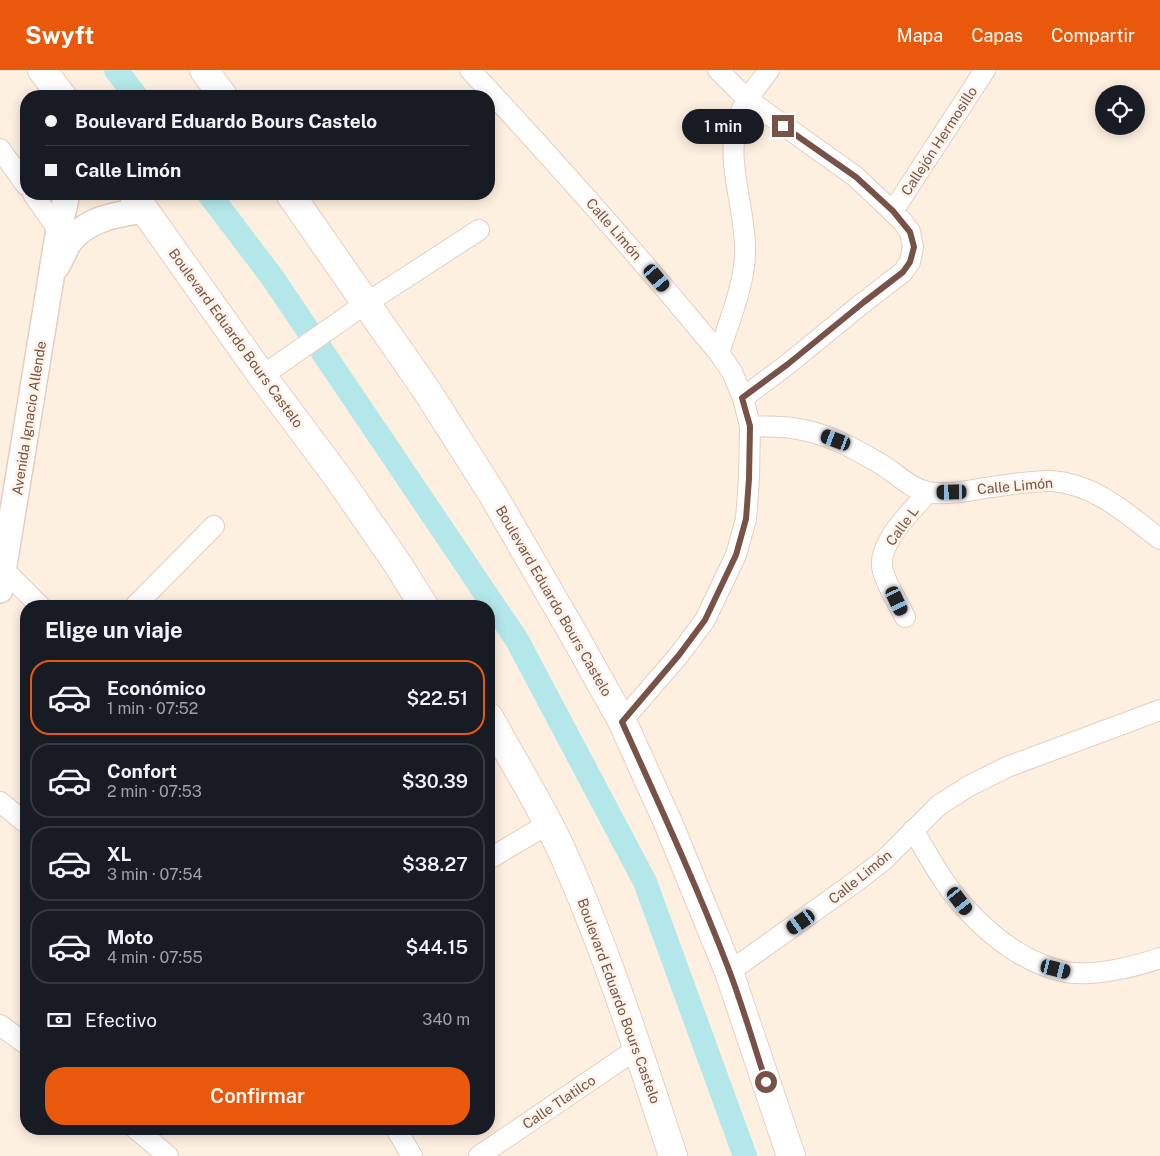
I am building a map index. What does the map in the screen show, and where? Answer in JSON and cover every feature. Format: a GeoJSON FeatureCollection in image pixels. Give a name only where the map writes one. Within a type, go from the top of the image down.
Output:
{"type":"FeatureCollection","features":[{"type":"Feature","properties":{"kind":"main road"},"geometry":{"type":"LineString","coordinates":[[42,70],[57,90]]}},
{"type":"Feature","properties":{"kind":"main road"},"geometry":{"type":"LineString","coordinates":[[204,70],[218,90]]}},
{"type":"Feature","properties":{"kind":"main road","name":"Boulevard Eduardo Bours Castelo"},"geometry":{"type":"LineString","coordinates":[[294,200],[359,308],[427,391],[493,495],[622,722],[669,825],[729,972],[791,1156]]}},
{"type":"Feature","properties":{"kind":"main road","name":"Boulevard Eduardo Bours Castelo"},"geometry":{"type":"LineString","coordinates":[[139,202],[271,370],[338,479],[397,563],[420,600]]}},
{"type":"Feature","properties":{"kind":"main road","name":"Boulevard Eduardo Bours Castelo"},"geometry":{"type":"LineString","coordinates":[[495,728],[569,865],[590,916],[638,1048],[673,1156]]}},
{"type":"Feature","properties":{"kind":"street","name":"Calle Limón"},"geometry":{"type":"LineString","coordinates":[[470,70],[488,90]]}},
{"type":"Feature","properties":{"kind":"street"},"geometry":{"type":"LineString","coordinates":[[718,70],[747,99],[856,177],[893,211],[910,232],[914,247],[910,262],[903,272],[788,364],[742,398]]}},
{"type":"Feature","properties":{"kind":"street"},"geometry":{"type":"LineString","coordinates":[[719,353],[741,282],[745,254],[744,229],[734,168],[734,140],[739,115],[747,99],[769,70]]}},
{"type":"Feature","properties":{"kind":"street","name":"Callejón Hermosillo"},"geometry":{"type":"LineString","coordinates":[[893,211],[985,70]]}},
{"type":"Feature","properties":{"kind":"street","name":"Calle Limón"},"geometry":{"type":"LineString","coordinates":[[495,97],[613,227],[719,353],[732,372],[750,426],[746,519],[732,563],[705,620],[679,655],[622,722]]}},
{"type":"Feature","properties":{"kind":"street"},"geometry":{"type":"LineString","coordinates":[[0,149],[20,177]]}},
{"type":"Feature","properties":{"kind":"street"},"geometry":{"type":"LineString","coordinates":[[37,200],[64,236],[103,219],[124,213],[139,202]]}},
{"type":"Feature","properties":{"kind":"street","name":"Avenida Ignacio Allende"},"geometry":{"type":"LineString","coordinates":[[1,575],[52,274],[64,236],[67,200]]}},
{"type":"Feature","properties":{"kind":"street"},"geometry":{"type":"LineString","coordinates":[[271,370],[359,308],[478,230]]}},
{"type":"Feature","properties":{"kind":"street","name":"Calle Limón"},"geometry":{"type":"LineString","coordinates":[[750,426],[792,428],[821,434],[850,446],[885,466],[912,486],[928,492],[952,492],[1050,481],[1077,485],[1096,493],[1160,539]]}},
{"type":"Feature","properties":{"kind":"street","name":"Calle L"},"geometry":{"type":"LineString","coordinates":[[904,617],[883,570],[882,560],[886,547],[896,530],[928,492]]}},
{"type":"Feature","properties":{"kind":"street"},"geometry":{"type":"LineString","coordinates":[[142,600],[214,526]]}},
{"type":"Feature","properties":{"kind":"street"},"geometry":{"type":"LineString","coordinates":[[1,575],[32,600]]}},
{"type":"Feature","properties":{"kind":"street","name":"Calle Limón"},"geometry":{"type":"LineString","coordinates":[[729,972],[858,880],[885,858],[940,805],[968,786],[1015,764],[1160,710]]}},
{"type":"Feature","properties":{"kind":"street"},"geometry":{"type":"LineString","coordinates":[[0,802],[20,817]]}},
{"type":"Feature","properties":{"kind":"street"},"geometry":{"type":"LineString","coordinates":[[495,855],[548,824]]}},
{"type":"Feature","properties":{"kind":"street"},"geometry":{"type":"LineString","coordinates":[[913,830],[944,880],[968,912],[994,935],[1019,953],[1044,966],[1068,972],[1092,972],[1118,970],[1160,958]]}},
{"type":"Feature","properties":{"kind":"street"},"geometry":{"type":"LineString","coordinates":[[0,1025],[20,1040]]}},
{"type":"Feature","properties":{"kind":"street","name":"Calle Tlatilco"},"geometry":{"type":"LineString","coordinates":[[479,1156],[638,1048]]}},
{"type":"Feature","properties":{"kind":"street"},"geometry":{"type":"LineString","coordinates":[[143,1135],[168,1156]]}},
{"type":"Feature","properties":{"kind":"street"},"geometry":{"type":"LineString","coordinates":[[400,1135],[412,1156]]}},
{"type":"Feature","properties":{"kind":"waterway"},"geometry":{"type":"LineString","coordinates":[[116,70],[131,90]]}},
{"type":"Feature","properties":{"kind":"waterway"},"geometry":{"type":"LineString","coordinates":[[214,200],[272,277],[490,600]]}},
{"type":"Feature","properties":{"kind":"waterway"},"geometry":{"type":"LineString","coordinates":[[495,607],[517,640],[645,882],[745,1156]]}},
{"type":"Feature","properties":{"kind":"route"},"geometry":{"type":"LineString","coordinates":[[766,1082],[729,972],[702,903],[622,722],[679,655],[705,620],[736,555],[746,519],[749,479],[750,426],[742,398],[788,364],[903,272],[910,262],[914,247],[910,232],[893,211],[856,177],[783,126]]}}]}
